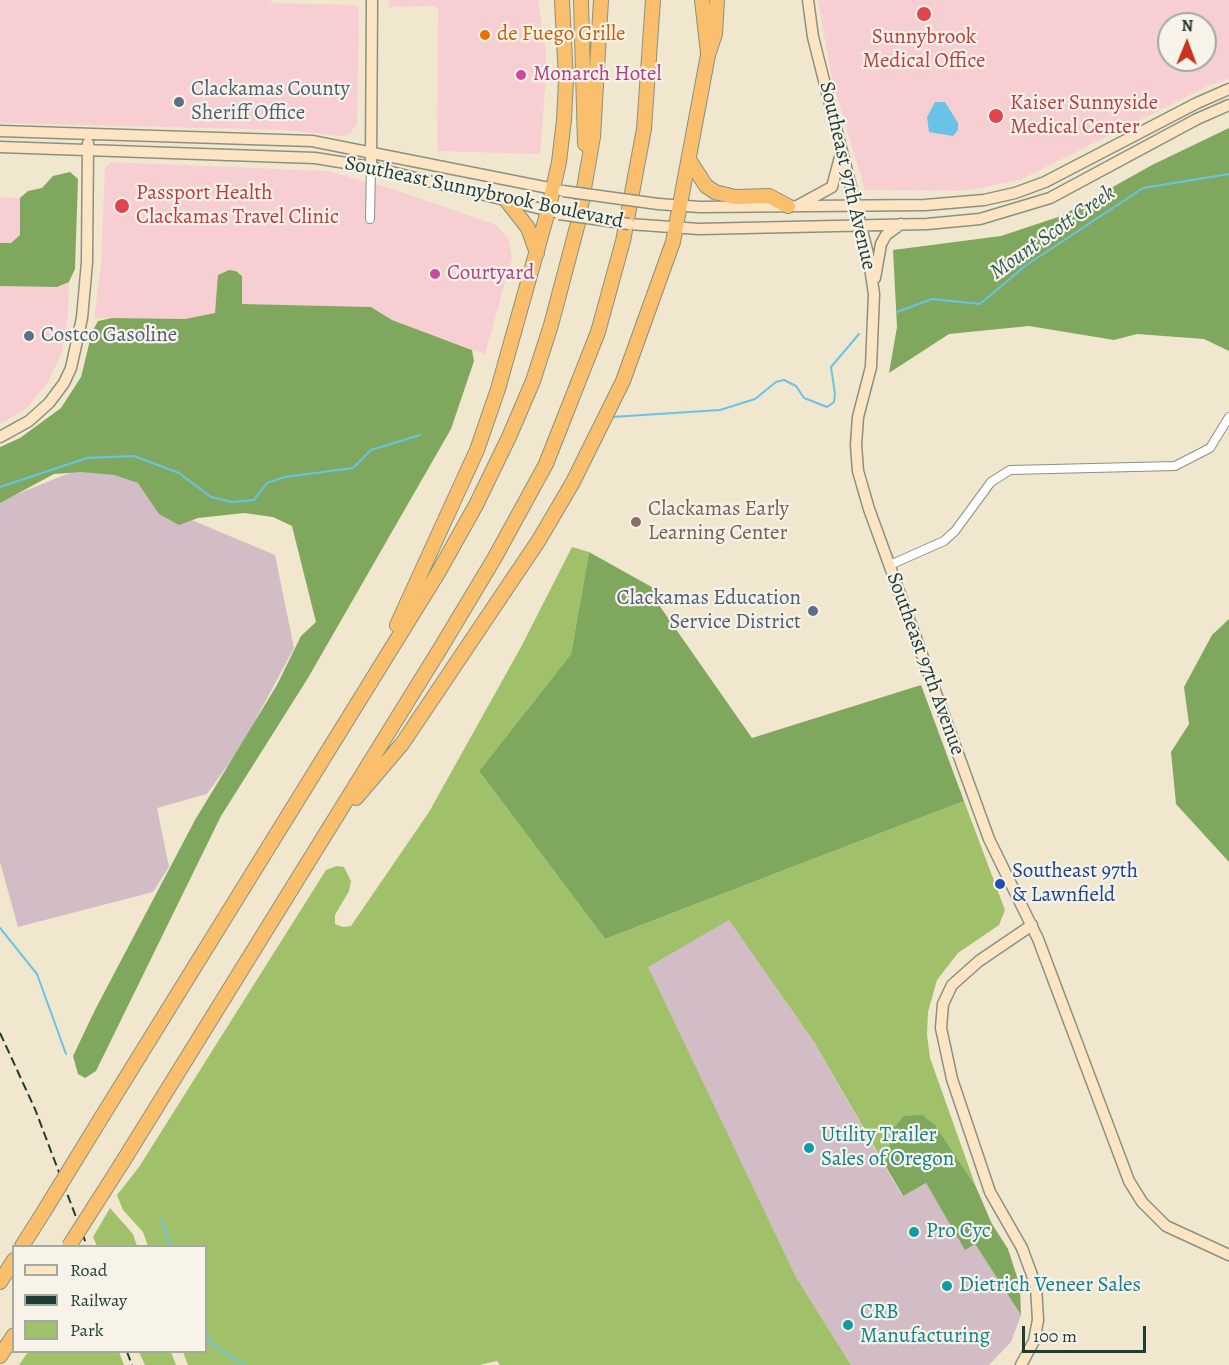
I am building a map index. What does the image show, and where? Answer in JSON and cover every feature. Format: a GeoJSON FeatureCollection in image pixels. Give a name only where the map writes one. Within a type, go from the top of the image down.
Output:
{"type":"FeatureCollection","features":[{"type":"Feature","properties":{"kind":"highway"},"geometry":{"type":"LineString","coordinates":[[370,683],[477,450],[498,389],[537,253],[554,212],[558,190],[566,80],[562,0]]}},
{"type":"Feature","properties":{"kind":"highway"},"geometry":{"type":"LineString","coordinates":[[581,0],[585,185]]}},
{"type":"Feature","properties":{"kind":"highway"},"geometry":{"type":"LineString","coordinates":[[23,1245],[438,573],[476,505],[509,437],[533,381],[551,325],[585,185],[598,85],[601,0]]}},
{"type":"Feature","properties":{"kind":"highway"},"geometry":{"type":"LineString","coordinates":[[70,1245],[326,834],[520,513],[546,464],[578,390],[615,272],[635,184],[650,81],[653,0]]}},
{"type":"Feature","properties":{"kind":"highway"},"geometry":{"type":"LineString","coordinates":[[702,0],[708,55]]}},
{"type":"Feature","properties":{"kind":"highway"},"geometry":{"type":"LineString","coordinates":[[326,834],[402,744],[503,597],[573,482],[611,408],[642,334],[677,228],[708,55],[715,34],[717,0]]}},
{"type":"Feature","properties":{"kind":"highway"},"geometry":{"type":"LineString","coordinates":[[690,161],[706,186],[715,192],[735,196],[769,196],[792,206]]}},
{"type":"Feature","properties":{"kind":"highway"},"geometry":{"type":"LineString","coordinates":[[507,201],[528,228],[537,253]]}},
{"type":"Feature","properties":{"kind":"highway"},"geometry":{"type":"LineString","coordinates":[[0,1282],[12,1263]]}},
{"type":"Feature","properties":{"kind":"highway"},"geometry":{"type":"LineString","coordinates":[[0,1356],[12,1338]]}},
{"type":"Feature","properties":{"kind":"main road"},"geometry":{"type":"LineString","coordinates":[[371,167],[372,0]]}},
{"type":"Feature","properties":{"kind":"main road","name":"Southeast 97th Avenue"},"geometry":{"type":"LineString","coordinates":[[808,0],[813,37],[874,294],[870,372],[857,427],[857,463],[864,493],[989,839],[1032,925],[1120,1160],[1135,1192],[1166,1226],[1229,1256]]}},
{"type":"Feature","properties":{"kind":"main road","name":"Southeast Sunnybrook Boulevard"},"geometry":{"type":"LineString","coordinates":[[0,131],[312,141],[558,190],[682,206],[953,204],[1015,193],[1057,176],[1229,89]]}},
{"type":"Feature","properties":{"kind":"main road","name":"Southeast Sunnybrook Boulevard"},"geometry":{"type":"LineString","coordinates":[[0,147],[306,157],[371,167],[554,212],[655,227],[958,223],[1007,213],[1050,198],[1197,119],[1229,105]]}},
{"type":"Feature","properties":{"kind":"main road"},"geometry":{"type":"LineString","coordinates":[[1108,167],[1118,153],[1172,124],[1174,115]]}},
{"type":"Feature","properties":{"kind":"main road"},"geometry":{"type":"LineString","coordinates":[[0,437],[26,423],[44,409],[64,383],[71,368],[82,318],[87,262],[89,150],[87,134]]}},
{"type":"Feature","properties":{"kind":"main road"},"geometry":{"type":"LineString","coordinates":[[231,154],[237,146],[258,145],[266,139]]}},
{"type":"Feature","properties":{"kind":"main road"},"geometry":{"type":"LineString","coordinates":[[792,206],[832,187],[840,152]]}},
{"type":"Feature","properties":{"kind":"main road"},"geometry":{"type":"LineString","coordinates":[[874,294],[881,244],[886,235],[901,224]]}},
{"type":"Feature","properties":{"kind":"main road"},"geometry":{"type":"LineString","coordinates":[[1022,1365],[1034,1341],[1038,1320],[1036,1286],[1022,1248],[993,1199],[970,1135],[947,1061],[941,1014],[947,994],[959,977],[1032,925]]}},
{"type":"Feature","properties":{"kind":"street"},"geometry":{"type":"LineString","coordinates":[[370,219],[371,167]]}},
{"type":"Feature","properties":{"kind":"street"},"geometry":{"type":"LineString","coordinates":[[890,565],[944,542],[955,531],[991,482],[1010,470],[1175,466],[1210,448],[1229,417]]}},
{"type":"Feature","properties":{"kind":"shaded area"},"geometry":{"type":"Polygon","coordinates":[[[0,0],[271,0],[271,3],[355,5],[359,9],[357,125],[349,134],[341,136],[283,130],[0,123],[0,0]]]}},
{"type":"Feature","properties":{"kind":"shaded area"},"geometry":{"type":"Polygon","coordinates":[[[389,0],[538,0],[546,51],[540,154],[437,151],[438,9],[434,6],[389,7],[389,0]]]}},
{"type":"Feature","properties":{"kind":"shaded area","name":"Kaiser Sunnyside Medical Center"},"geometry":{"type":"Polygon","coordinates":[[[818,0],[1229,0],[1229,79],[1208,86],[1020,180],[965,191],[865,190],[832,80],[818,0]]]}},
{"type":"Feature","properties":{"kind":"shaded area"},"geometry":{"type":"Polygon","coordinates":[[[111,162],[328,171],[393,189],[496,225],[508,238],[512,257],[485,354],[392,320],[371,307],[242,304],[242,276],[236,270],[229,270],[219,276],[215,313],[185,319],[94,318],[101,265],[105,168],[111,162]]]}},
{"type":"Feature","properties":{"kind":"shaded area"},"geometry":{"type":"Polygon","coordinates":[[[0,197],[20,198],[20,235],[11,243],[0,243],[0,197]]]}},
{"type":"Feature","properties":{"kind":"shaded area"},"geometry":{"type":"Polygon","coordinates":[[[69,282],[68,317],[62,352],[48,382],[27,408],[0,424],[0,286],[57,287],[69,282]]]}},
{"type":"Feature","properties":{"kind":"shaded area"},"geometry":{"type":"Polygon","coordinates":[[[91,469],[162,488],[175,513],[275,555],[294,648],[242,745],[207,794],[157,808],[169,867],[153,892],[18,927],[0,862],[0,501],[72,472],[91,469]]]}},
{"type":"Feature","properties":{"kind":"shaded area"},"geometry":{"type":"Polygon","coordinates":[[[729,919],[814,1042],[902,1196],[926,1183],[965,1249],[975,1244],[1021,1315],[1011,1342],[989,1365],[851,1365],[796,1277],[647,967],[729,919]]]}},
{"type":"Feature","properties":{"kind":"green space"},"geometry":{"type":"Polygon","coordinates":[[[1229,128],[1229,351],[1204,339],[1137,334],[1114,340],[1029,326],[949,334],[889,373],[897,327],[893,250],[1001,236],[1061,216],[1152,165],[1229,128]]]}},
{"type":"Feature","properties":{"kind":"green space"},"geometry":{"type":"Polygon","coordinates":[[[70,172],[78,179],[75,269],[69,282],[57,287],[0,286],[0,243],[11,243],[20,235],[20,198],[28,191],[42,188],[53,176],[70,172]]]}},
{"type":"Feature","properties":{"kind":"green space"},"geometry":{"type":"Polygon","coordinates":[[[229,270],[236,271],[242,276],[242,304],[371,307],[392,320],[472,350],[474,361],[451,429],[308,678],[221,816],[96,1071],[85,1078],[78,1074],[73,1056],[96,1008],[195,820],[277,685],[301,636],[316,622],[292,526],[273,517],[244,513],[198,518],[179,525],[159,514],[138,483],[114,475],[81,472],[54,474],[0,503],[0,447],[20,438],[61,408],[81,377],[92,332],[98,321],[112,318],[185,319],[215,313],[218,275],[229,270]]]}},
{"type":"Feature","properties":{"kind":"green space"},"geometry":{"type":"Polygon","coordinates":[[[572,547],[589,552],[571,654],[479,771],[605,939],[964,801],[1005,910],[999,925],[958,953],[937,980],[928,1012],[927,1035],[930,1058],[976,1187],[936,1126],[893,1129],[885,1165],[814,1042],[729,920],[648,967],[796,1277],[851,1365],[500,1365],[497,1361],[479,1365],[188,1365],[183,1353],[207,1353],[207,1245],[148,1245],[143,1232],[123,1210],[117,1195],[139,1167],[326,870],[337,866],[344,867],[351,881],[349,891],[335,915],[335,924],[343,927],[351,926],[429,812],[521,647],[572,547]]]}},
{"type":"Feature","properties":{"kind":"green space"},"geometry":{"type":"Polygon","coordinates":[[[589,552],[657,590],[652,595],[752,738],[921,685],[964,801],[605,939],[479,771],[571,654],[589,552]]]}},
{"type":"Feature","properties":{"kind":"green space"},"geometry":{"type":"Polygon","coordinates":[[[1229,619],[1229,862],[1176,804],[1171,752],[1189,724],[1184,687],[1212,635],[1229,619]]]}},
{"type":"Feature","properties":{"kind":"green space"},"geometry":{"type":"Polygon","coordinates":[[[922,1115],[936,1126],[976,1187],[992,1224],[1008,1249],[1020,1286],[1021,1315],[975,1244],[965,1250],[926,1183],[903,1196],[885,1165],[893,1129],[904,1116],[922,1115]]]}},
{"type":"Feature","properties":{"kind":"green space"},"geometry":{"type":"Polygon","coordinates":[[[110,1208],[133,1234],[137,1245],[97,1245],[93,1237],[110,1208]]]}},
{"type":"Feature","properties":{"kind":"green space"},"geometry":{"type":"Polygon","coordinates":[[[27,1353],[119,1353],[124,1365],[19,1365],[27,1353]]]}},
{"type":"Feature","properties":{"kind":"green space"},"geometry":{"type":"Polygon","coordinates":[[[139,1353],[171,1353],[176,1365],[145,1365],[139,1353]]]}},
{"type":"Feature","properties":{"kind":"water"},"geometry":{"type":"Polygon","coordinates":[[[935,102],[945,102],[958,123],[958,130],[953,136],[929,132],[927,117],[935,102]]]}},
{"type":"Feature","properties":{"kind":"waterway","name":"Mount Scott Creek"},"geometry":{"type":"LineString","coordinates":[[897,312],[932,299],[980,304],[1025,266],[1143,188],[1229,174]]}},
{"type":"Feature","properties":{"kind":"waterway","name":"Mount Scott Creek"},"geometry":{"type":"LineString","coordinates":[[612,417],[720,410],[755,399],[776,382],[784,380],[796,386],[804,398],[827,407],[834,402],[835,394],[831,367],[859,334]]}},
{"type":"Feature","properties":{"kind":"waterway","name":"Mount Scott Creek"},"geometry":{"type":"LineString","coordinates":[[0,487],[87,458],[134,456],[179,473],[211,497],[232,502],[254,500],[267,483],[285,477],[353,468],[371,450],[420,435]]}},
{"type":"Feature","properties":{"kind":"waterway"},"geometry":{"type":"LineString","coordinates":[[0,928],[37,974],[66,1054]]}},
{"type":"Feature","properties":{"kind":"waterway"},"geometry":{"type":"LineString","coordinates":[[161,1219],[171,1245]]}},
{"type":"Feature","properties":{"kind":"waterway"},"geometry":{"type":"LineString","coordinates":[[207,1336],[214,1346],[245,1365]]}},
{"type":"Feature","properties":{"kind":"railway"},"geometry":{"type":"LineString","coordinates":[[0,1033],[35,1109],[87,1245]]}},
{"type":"Feature","properties":{"kind":"railway"},"geometry":{"type":"LineString","coordinates":[[127,1353],[132,1365]]}},
{"type":"Feature","properties":{"kind":"place","name":"Sunnybrook Medical Office"},"geometry":{"type":"Point","coordinates":[924,14]}},
{"type":"Feature","properties":{"kind":"place","name":"de Fuego Grille"},"geometry":{"type":"Point","coordinates":[485,35]}},
{"type":"Feature","properties":{"kind":"place","name":"Monarch Hotel"},"geometry":{"type":"Point","coordinates":[521,75]}},
{"type":"Feature","properties":{"kind":"place","name":"Clackamas County Sheriff Office"},"geometry":{"type":"Point","coordinates":[179,102]}},
{"type":"Feature","properties":{"kind":"place","name":"Kaiser Sunnyside Medical Center"},"geometry":{"type":"Point","coordinates":[996,116]}},
{"type":"Feature","properties":{"kind":"place","name":"Passport Health Clackamas Travel Clinic"},"geometry":{"type":"Point","coordinates":[122,206]}},
{"type":"Feature","properties":{"kind":"place","name":"Courtyard"},"geometry":{"type":"Point","coordinates":[435,274]}},
{"type":"Feature","properties":{"kind":"place","name":"Costco Gasoline"},"geometry":{"type":"Point","coordinates":[29,336]}},
{"type":"Feature","properties":{"kind":"place","name":"Clackamas Early Learning Center"},"geometry":{"type":"Point","coordinates":[636,522]}},
{"type":"Feature","properties":{"kind":"place","name":"Clackamas Education Service District"},"geometry":{"type":"Point","coordinates":[813,611]}},
{"type":"Feature","properties":{"kind":"place","name":"Southeast 97th & Lawnfield"},"geometry":{"type":"Point","coordinates":[1000,884]}},
{"type":"Feature","properties":{"kind":"place","name":"Utility Trailer Sales of Oregon"},"geometry":{"type":"Point","coordinates":[809,1148]}},
{"type":"Feature","properties":{"kind":"place","name":"Pro Cyc"},"geometry":{"type":"Point","coordinates":[914,1232]}},
{"type":"Feature","properties":{"kind":"place","name":"Dietrich Veneer Sales"},"geometry":{"type":"Point","coordinates":[947,1286]}},
{"type":"Feature","properties":{"kind":"place","name":"CRB Manufacturing"},"geometry":{"type":"Point","coordinates":[848,1325]}}]}
